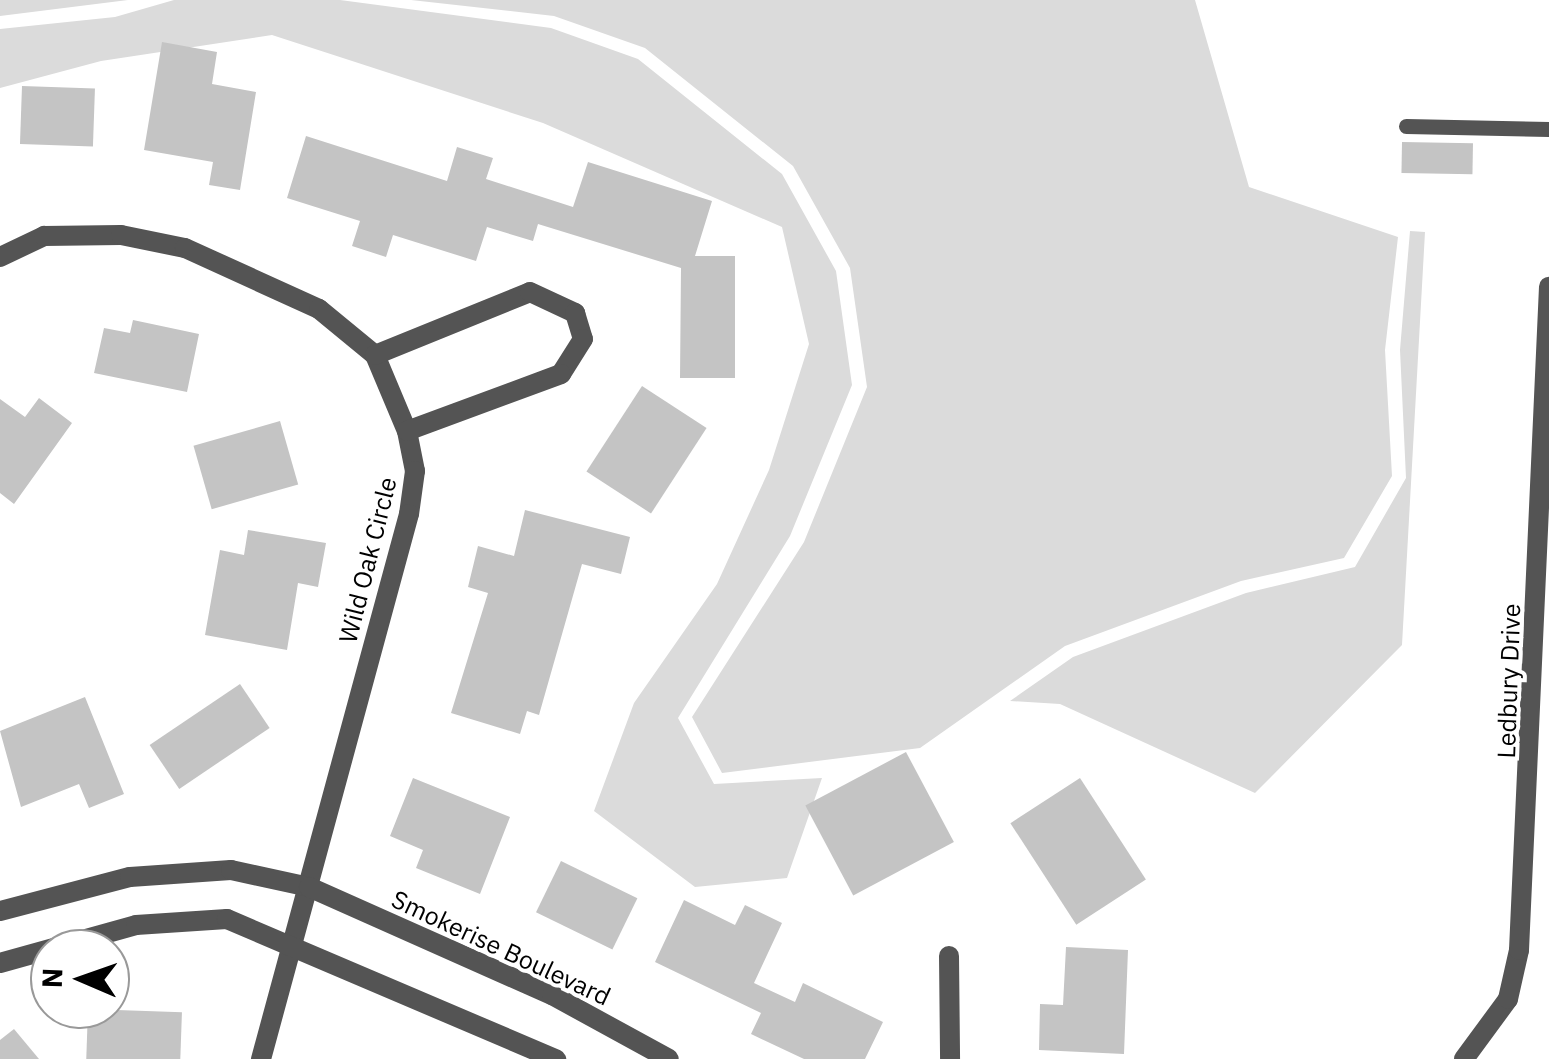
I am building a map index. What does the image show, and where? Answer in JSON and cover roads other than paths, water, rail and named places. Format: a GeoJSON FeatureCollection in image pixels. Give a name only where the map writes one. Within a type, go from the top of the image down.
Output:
{"type":"FeatureCollection","features":[{"type":"Feature","properties":{"kind":"street","name":"Wild Oak Circle"},"geometry":{"type":"LineString","coordinates":[[0,257],[44,236],[120,236],[184,248],[320,309],[375,355],[407,431],[416,472],[409,514],[261,1059]]}},
{"type":"Feature","properties":{"kind":"street","name":"Ledbury Drive"},"geometry":{"type":"LineString","coordinates":[[1464,1059],[1508,1000],[1519,950],[1545,491],[1549,288]]}},
{"type":"Feature","properties":{"kind":"street"},"geometry":{"type":"LineString","coordinates":[[375,355],[530,292],[575,313],[583,339],[561,374],[407,431]]}},
{"type":"Feature","properties":{"kind":"street","name":"Smokerise Boulevard"},"geometry":{"type":"LineString","coordinates":[[0,911],[130,877],[231,870],[309,887],[552,995],[668,1059]]}},
{"type":"Feature","properties":{"kind":"street"},"geometry":{"type":"LineString","coordinates":[[0,963],[136,925],[228,920],[294,943],[556,1059]]}},
{"type":"Feature","properties":{"kind":"street"},"geometry":{"type":"LineString","coordinates":[[950,956],[950,1059]]}},
{"type":"Feature","properties":{"kind":"lane"},"geometry":{"type":"LineString","coordinates":[[1406,126],[1549,129]]}}]}
